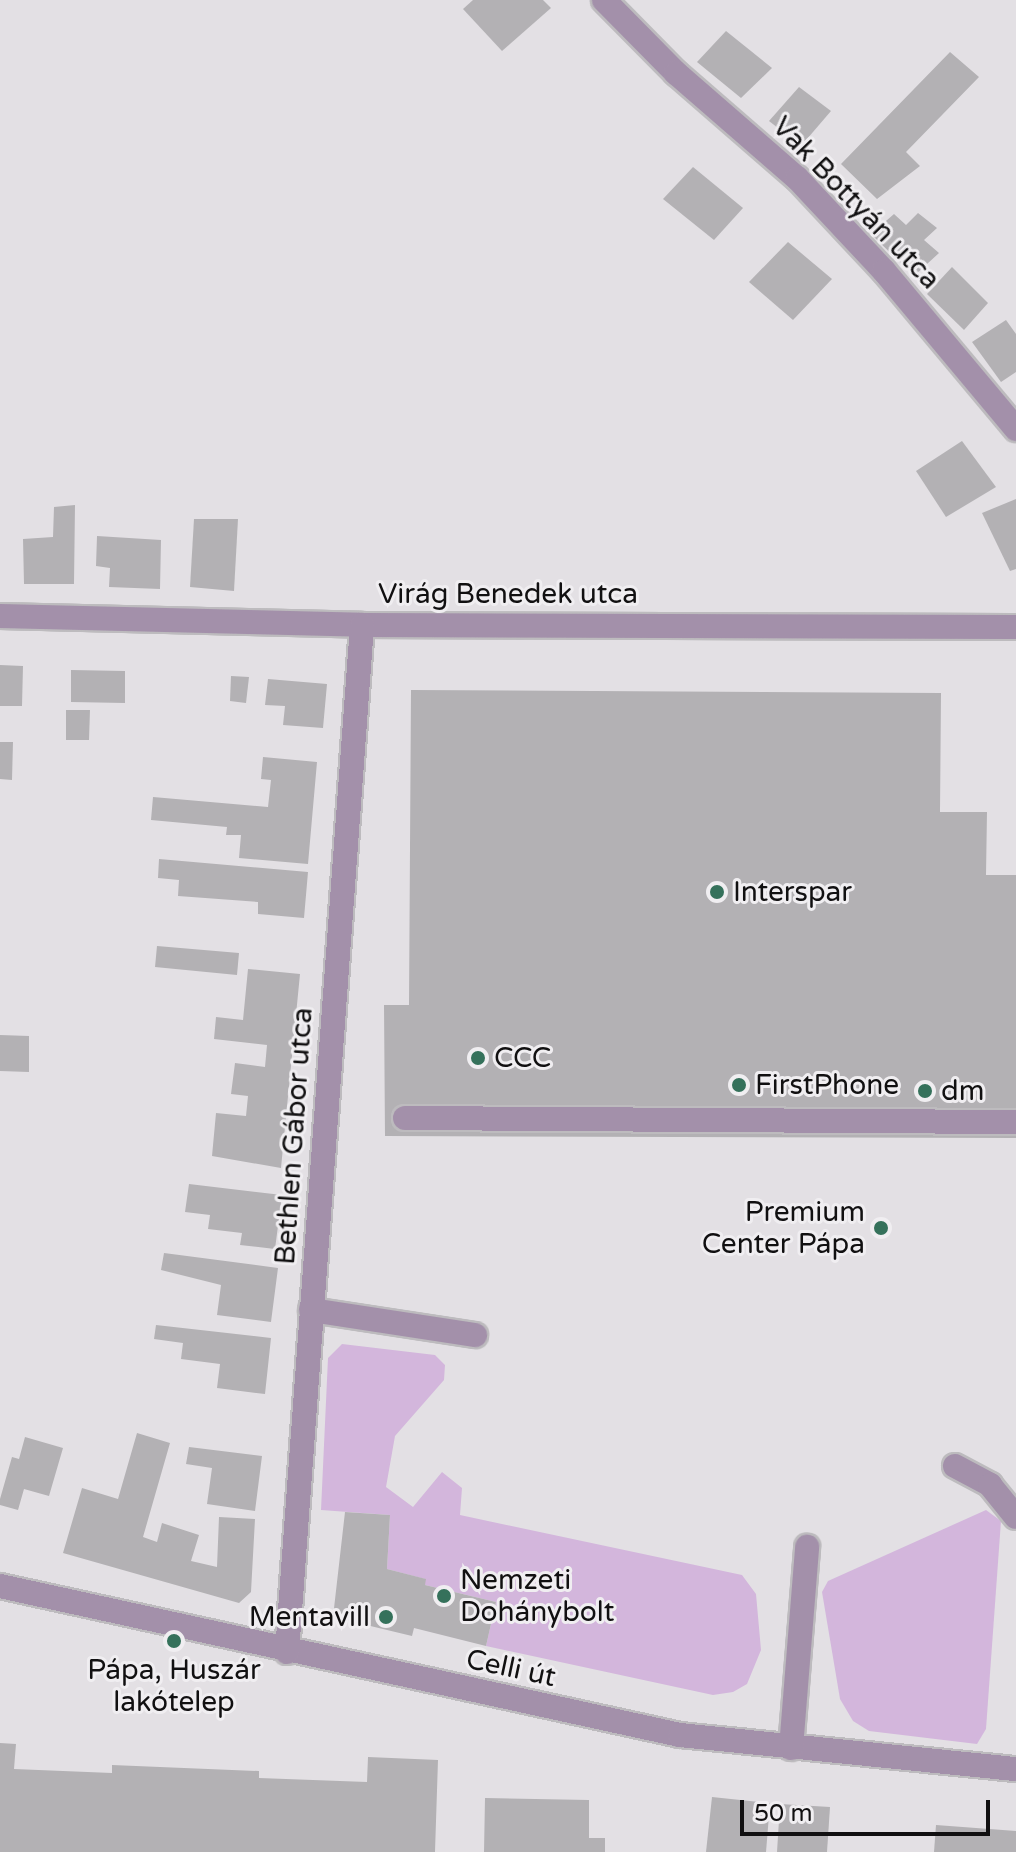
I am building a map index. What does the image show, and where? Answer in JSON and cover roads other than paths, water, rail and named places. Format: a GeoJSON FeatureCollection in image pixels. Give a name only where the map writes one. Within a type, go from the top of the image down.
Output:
{"type":"FeatureCollection","features":[{"type":"Feature","properties":{"kind":"street","name":"Vak Bottyán utca"},"geometry":{"type":"LineString","coordinates":[[604,0],[676,73],[797,178],[884,271],[1016,429]]}},
{"type":"Feature","properties":{"kind":"street","name":"Virág Benedek utca"},"geometry":{"type":"LineString","coordinates":[[0,616],[362,625],[1016,627]]}},
{"type":"Feature","properties":{"kind":"street","name":"Bethlen Gábor utca"},"geometry":{"type":"LineString","coordinates":[[287,1652],[362,625]]}},
{"type":"Feature","properties":{"kind":"street"},"geometry":{"type":"LineString","coordinates":[[405,1118],[1016,1122]]}},
{"type":"Feature","properties":{"kind":"street"},"geometry":{"type":"LineString","coordinates":[[311,1310],[475,1335]]}},
{"type":"Feature","properties":{"kind":"street"},"geometry":{"type":"LineString","coordinates":[[955,1466],[990,1485],[1016,1517]]}},
{"type":"Feature","properties":{"kind":"street"},"geometry":{"type":"LineString","coordinates":[[791,1748],[807,1547]]}},
{"type":"Feature","properties":{"kind":"street","name":"Celli út"},"geometry":{"type":"LineString","coordinates":[[0,1586],[287,1652],[680,1735],[1016,1769]]}},
{"type":"Feature","properties":{"kind":"place","name":"Interspar"},"geometry":{"type":"Point","coordinates":[717,892]}},
{"type":"Feature","properties":{"kind":"place","name":"CCC"},"geometry":{"type":"Point","coordinates":[478,1058]}},
{"type":"Feature","properties":{"kind":"place","name":"FirstPhone"},"geometry":{"type":"Point","coordinates":[739,1085]}},
{"type":"Feature","properties":{"kind":"place","name":"dm"},"geometry":{"type":"Point","coordinates":[925,1091]}},
{"type":"Feature","properties":{"kind":"place","name":"Premium Center Pápa"},"geometry":{"type":"Point","coordinates":[881,1228]}},
{"type":"Feature","properties":{"kind":"place","name":"Nemzeti Dohánybolt"},"geometry":{"type":"Point","coordinates":[444,1596]}},
{"type":"Feature","properties":{"kind":"place","name":"Mentavill"},"geometry":{"type":"Point","coordinates":[386,1617]}},
{"type":"Feature","properties":{"kind":"place","name":"Pápa, Huszár lakótelep"},"geometry":{"type":"Point","coordinates":[174,1641]}}]}
